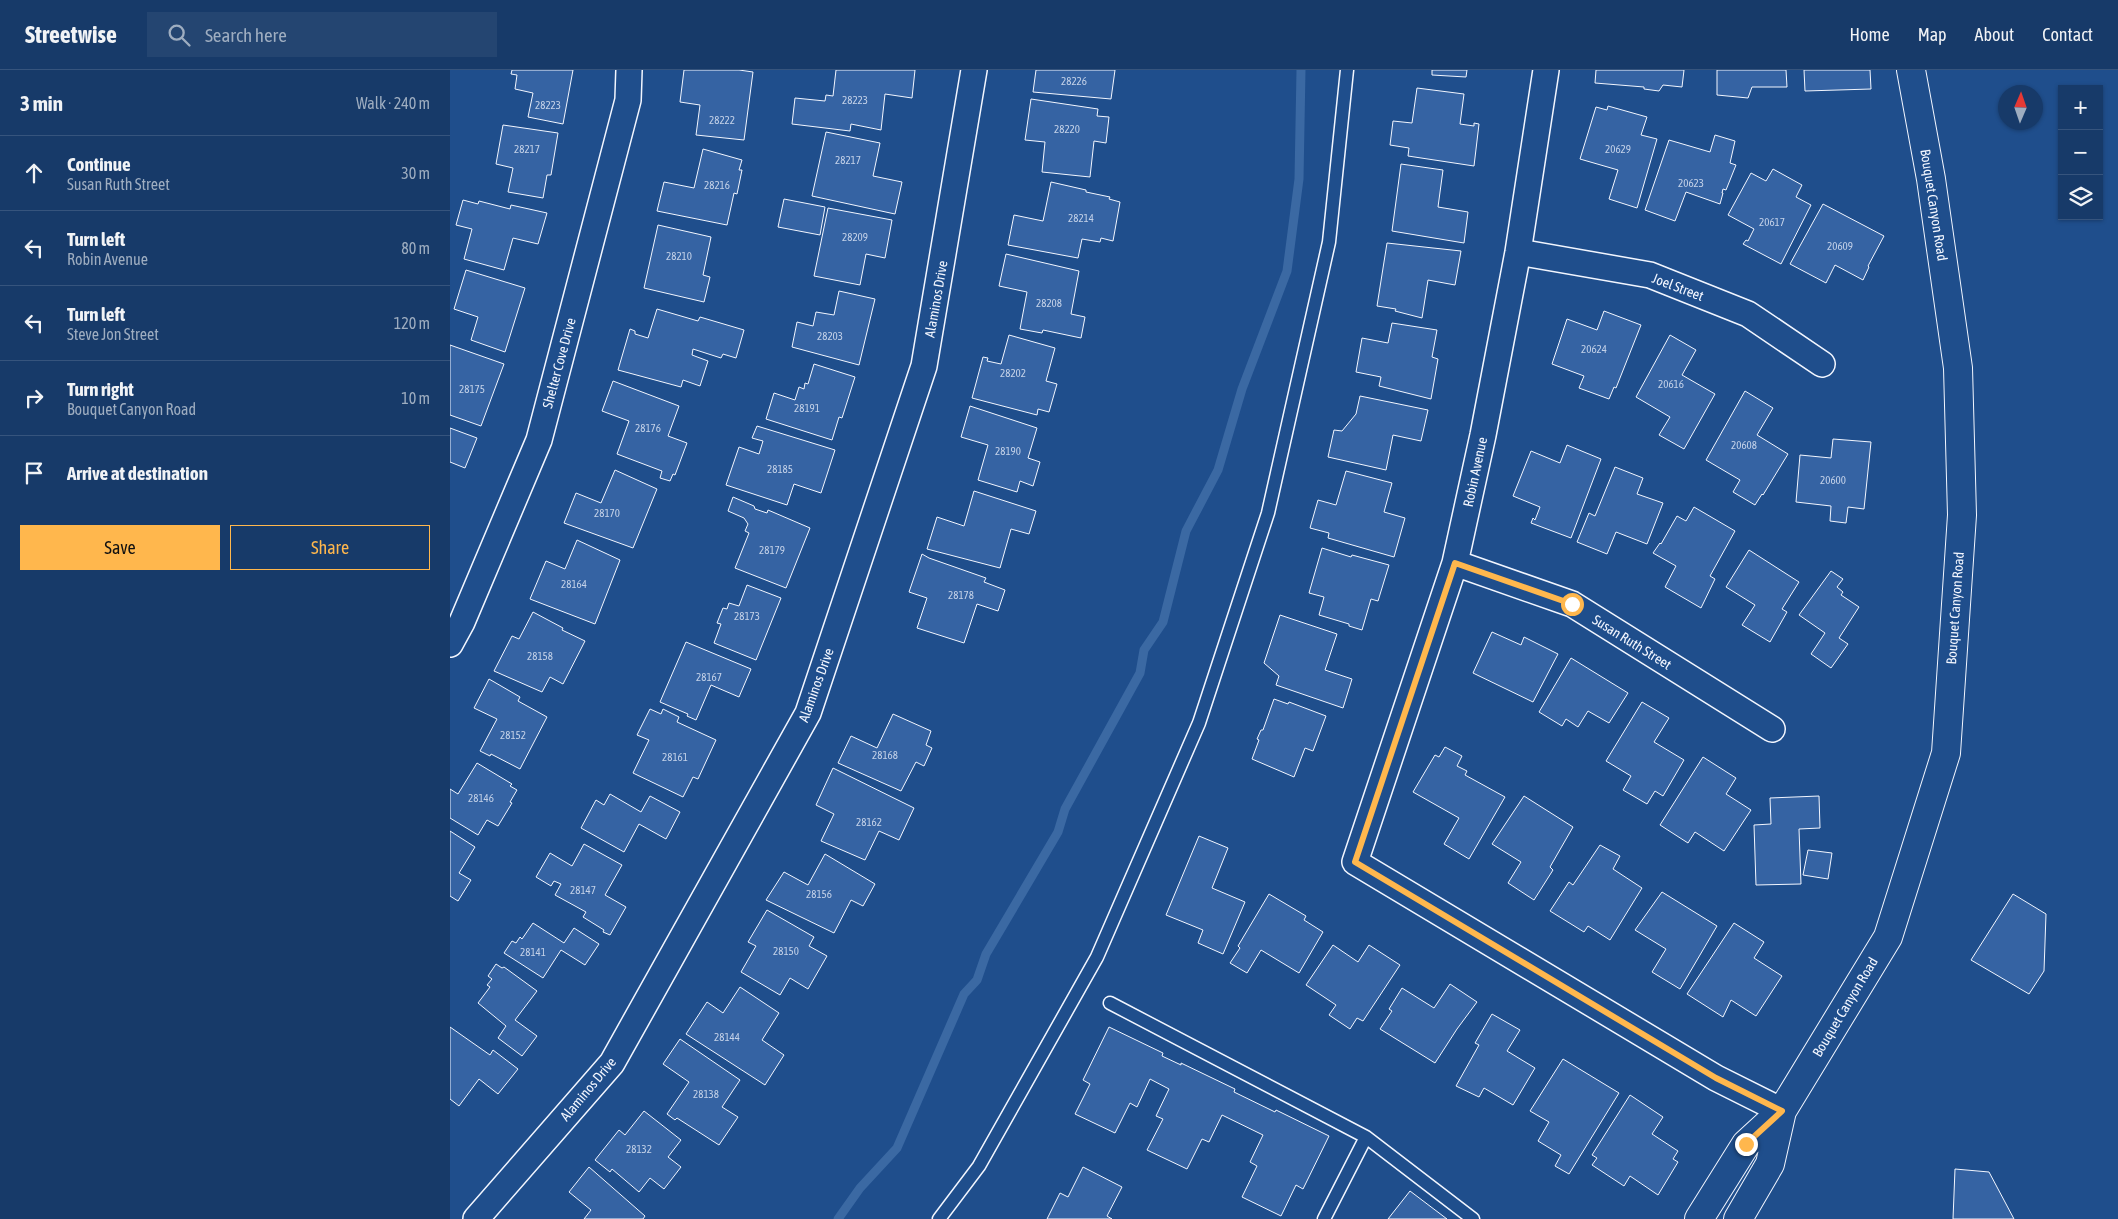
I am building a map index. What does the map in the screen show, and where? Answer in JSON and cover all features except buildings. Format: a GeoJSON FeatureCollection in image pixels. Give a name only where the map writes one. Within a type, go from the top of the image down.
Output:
{"type":"FeatureCollection","features":[{"type":"Feature","properties":{"kind":"main road","name":"Bouquet Canyon Road"},"geometry":{"type":"LineString","coordinates":[[1699,1219],[1746,1144],[1782,1111],[1888,937],[1946,753],[1962,515],[1958,368],[1931,179],[1911,70]]}},
{"type":"Feature","properties":{"kind":"main road","name":"Bouquet Canyon Road"},"geometry":{"type":"LineString","coordinates":[[1738,1219],[1770,1164],[1782,1111]]}},
{"type":"Feature","properties":{"kind":"street","name":"Shelter Cove Drive"},"geometry":{"type":"LineString","coordinates":[[450,644],[462,622],[539,440],[628,100],[629,70]]}},
{"type":"Feature","properties":{"kind":"street","name":"Alaminos Drive"},"geometry":{"type":"LineString","coordinates":[[476,1219],[612,1063],[808,713],[924,366],[974,70]]}},
{"type":"Feature","properties":{"kind":"street","name":"Robin Avenue"},"geometry":{"type":"LineString","coordinates":[[1546,70],[1518,252],[1483,435],[1455,563],[1355,862],[1716,1078],[1782,1111]]}},
{"type":"Feature","properties":{"kind":"street","name":"Joel Street"},"geometry":{"type":"LineString","coordinates":[[1518,252],[1650,275],[1748,314],[1822,364]]}},
{"type":"Feature","properties":{"kind":"street","name":"Susan Ruth Street"},"geometry":{"type":"LineString","coordinates":[[1455,563],[1572,604],[1772,729]]}},
{"type":"Feature","properties":{"kind":"lane"},"geometry":{"type":"LineString","coordinates":[[939,1219],[979,1166],[1097,957],[1199,723],[1268,513],[1328,242],[1347,70]]}},
{"type":"Feature","properties":{"kind":"lane"},"geometry":{"type":"LineString","coordinates":[[1110,1003],[1366,1137],[1473,1219]]}},
{"type":"Feature","properties":{"kind":"lane"},"geometry":{"type":"LineString","coordinates":[[1324,1219],[1366,1137]]}},
{"type":"Feature","properties":{"kind":"waterway"},"geometry":{"type":"LineString","coordinates":[[838,1219],[860,1188],[897,1148],[964,994],[977,980],[986,954],[1058,832],[1065,809],[1140,673],[1144,650],[1163,622],[1186,531],[1218,470],[1242,389],[1287,271],[1299,179],[1301,70]]}},
{"type":"Feature","properties":{"kind":"route"},"geometry":{"type":"LineString","coordinates":[[1572,604],[1455,563],[1355,862],[1716,1078],[1782,1111],[1746,1144]]}}]}
